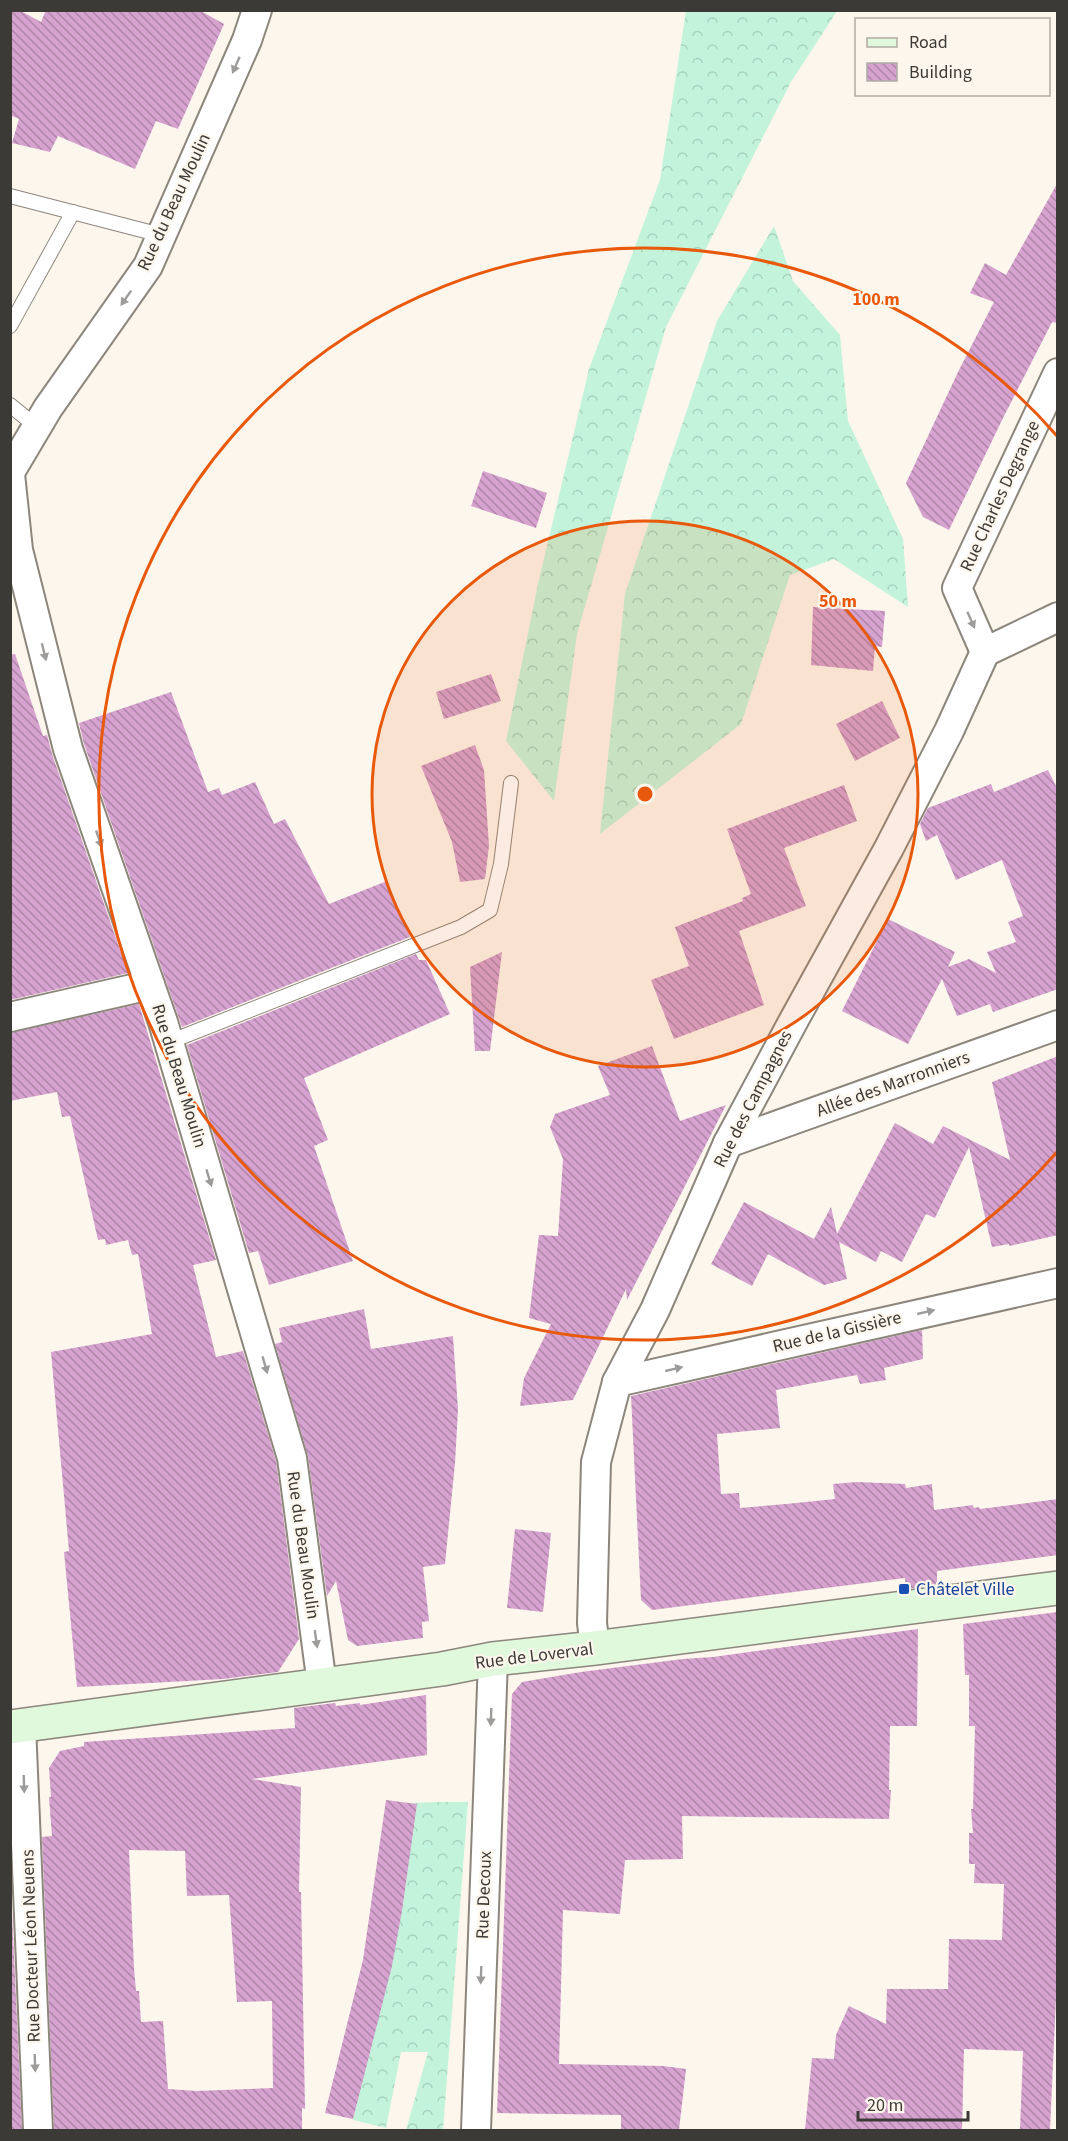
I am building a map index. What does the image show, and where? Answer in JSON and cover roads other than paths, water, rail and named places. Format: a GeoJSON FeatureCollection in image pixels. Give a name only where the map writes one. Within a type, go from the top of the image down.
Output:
{"type":"FeatureCollection","features":[{"type":"Feature","properties":{"kind":"street","name":"Rue du Beau Moulin"},"geometry":{"type":"LineString","coordinates":[[257,10],[247,40],[148,266],[37,427],[10,473],[18,550],[20,598],[68,749],[169,1042],[292,1458],[322,1685]]}},
{"type":"Feature","properties":{"kind":"street","name":"Rue Charles Degrange"},"geometry":{"type":"LineString","coordinates":[[985,652],[957,588],[1058,373]]}},
{"type":"Feature","properties":{"kind":"street"},"geometry":{"type":"LineString","coordinates":[[985,652],[1058,617]]}},
{"type":"Feature","properties":{"kind":"street","name":"Rue des Campagnes"},"geometry":{"type":"LineString","coordinates":[[595,1648],[592,1623],[596,1462],[617,1382],[655,1310],[728,1143],[889,848],[949,731],[985,652]]}},
{"type":"Feature","properties":{"kind":"street"},"geometry":{"type":"LineString","coordinates":[[10,1017],[150,985]]}},
{"type":"Feature","properties":{"kind":"street","name":"Allée des Marronniers"},"geometry":{"type":"LineString","coordinates":[[728,1143],[1058,1025]]}},
{"type":"Feature","properties":{"kind":"street","name":"Rue de la Gissière"},"geometry":{"type":"LineString","coordinates":[[617,1382],[1058,1283]]}},
{"type":"Feature","properties":{"kind":"street","name":"Rue de Loverval"},"geometry":{"type":"LineString","coordinates":[[16,1726],[442,1670],[493,1659],[595,1648],[1058,1588]]}},
{"type":"Feature","properties":{"kind":"street","name":"Rue Decoux"},"geometry":{"type":"LineString","coordinates":[[476,2130],[493,1659]]}},
{"type":"Feature","properties":{"kind":"street","name":"Rue Docteur Léon Neuens"},"geometry":{"type":"LineString","coordinates":[[16,1726],[38,2130]]}},
{"type":"Feature","properties":{"kind":"lane"},"geometry":{"type":"LineString","coordinates":[[10,196],[161,235]]}},
{"type":"Feature","properties":{"kind":"lane"},"geometry":{"type":"LineString","coordinates":[[10,326],[73,212]]}},
{"type":"Feature","properties":{"kind":"lane"},"geometry":{"type":"LineString","coordinates":[[10,405],[37,427]]}},
{"type":"Feature","properties":{"kind":"lane"},"geometry":{"type":"LineString","coordinates":[[169,1042],[461,927],[490,910],[501,864],[511,783]]}},
{"type":"Feature","properties":{"kind":"place","name":"Châtelet Ville"},"geometry":{"type":"Point","coordinates":[904,1589]}}]}
